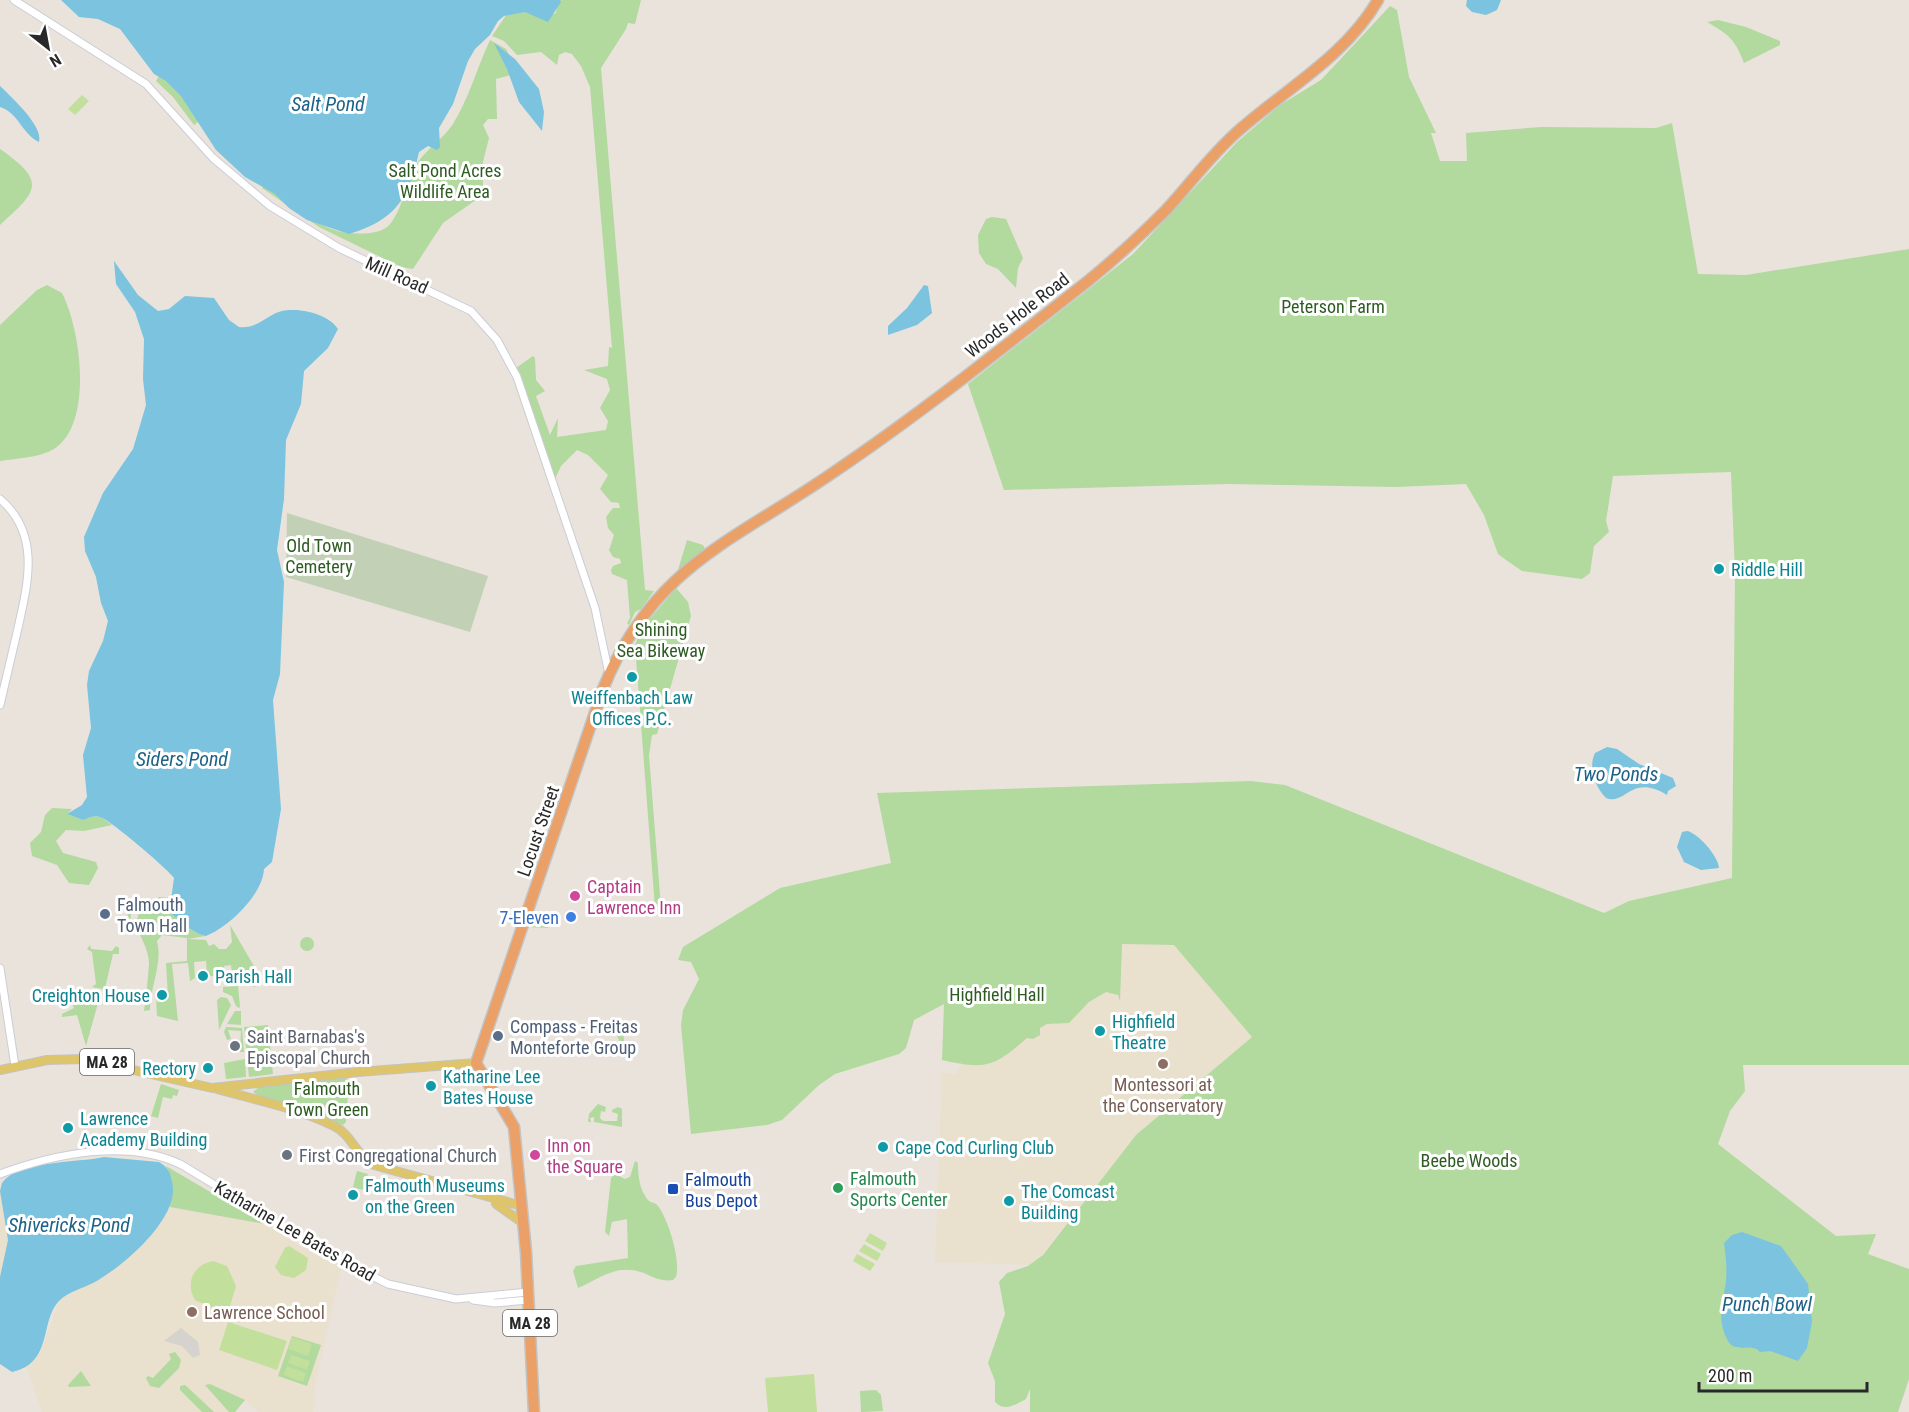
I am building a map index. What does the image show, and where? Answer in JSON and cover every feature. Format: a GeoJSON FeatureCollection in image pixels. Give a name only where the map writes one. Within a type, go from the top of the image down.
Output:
{"type":"FeatureCollection","features":[{"type":"Feature","properties":{"kind":"highway","name":"Woods Hole Road"},"geometry":{"type":"LineString","coordinates":[[644,617],[673,581],[707,552],[831,474],[977,368],[1103,268],[1160,216],[1233,135],[1346,42],[1378,0]]}},
{"type":"Feature","properties":{"kind":"highway","name":"Locust Street"},"geometry":{"type":"LineString","coordinates":[[476,1063],[609,674],[644,617]]}},
{"type":"Feature","properties":{"kind":"highway","name":"MA 28"},"geometry":{"type":"LineString","coordinates":[[476,1063],[512,1122],[524,1228],[534,1412]]}},
{"type":"Feature","properties":{"kind":"main road","name":"MA 28"},"geometry":{"type":"LineString","coordinates":[[0,1070],[71,1058],[94,1060],[212,1088],[335,1126],[345,1134],[362,1157],[374,1165],[485,1198],[522,1206]]}},
{"type":"Feature","properties":{"kind":"main road","name":"MA 28"},"geometry":{"type":"LineString","coordinates":[[212,1088],[476,1063]]}},
{"type":"Feature","properties":{"kind":"main road"},"geometry":{"type":"LineString","coordinates":[[240,1084],[259,1101]]}},
{"type":"Feature","properties":{"kind":"main road","name":"MA 28"},"geometry":{"type":"LineString","coordinates":[[485,1198],[524,1228]]}},
{"type":"Feature","properties":{"kind":"street","name":"Mill Road"},"geometry":{"type":"LineString","coordinates":[[14,0],[145,83],[218,163],[270,206],[337,247],[460,304],[483,322],[505,351],[517,377],[595,608],[609,674]]}},
{"type":"Feature","properties":{"kind":"street"},"geometry":{"type":"LineString","coordinates":[[0,499],[21,528],[30,563],[26,593],[0,705]]}},
{"type":"Feature","properties":{"kind":"street"},"geometry":{"type":"LineString","coordinates":[[0,968],[15,1066]]}},
{"type":"Feature","properties":{"kind":"street","name":"Katharine Lee Bates Road"},"geometry":{"type":"LineString","coordinates":[[0,1173],[72,1155],[137,1152],[182,1165],[356,1271],[396,1287],[456,1299],[528,1296]]}},
{"type":"Feature","properties":{"kind":"shaded area"},"geometry":{"type":"Polygon","coordinates":[[[1121,944],[1174,945],[1252,1037],[1136,1135],[1034,1265],[935,1262],[942,1073],[956,1075],[960,1064],[979,1066],[999,1061],[1047,1024],[1069,1023],[1089,1002],[1106,992],[1118,995],[1119,999],[1121,944]]]}},
{"type":"Feature","properties":{"kind":"shaded area"},"geometry":{"type":"Polygon","coordinates":[[[0,1185],[8,1240],[0,1277],[0,1185]]]}},
{"type":"Feature","properties":{"kind":"shaded area","name":"Lawrence School"},"geometry":{"type":"Polygon","coordinates":[[[170,1207],[265,1224],[341,1269],[316,1381],[313,1412],[259,1412],[245,1400],[235,1412],[42,1412],[26,1365],[40,1353],[60,1300],[123,1263],[146,1240],[170,1207]]]}},
{"type":"Feature","properties":{"kind":"shaded area"},"geometry":{"type":"Polygon","coordinates":[[[181,1328],[198,1342],[200,1355],[193,1358],[182,1346],[164,1341],[181,1328]]]}},
{"type":"Feature","properties":{"kind":"green space"},"geometry":{"type":"Polygon","coordinates":[[[560,0],[641,0],[635,24],[628,23],[601,68],[645,590],[654,591],[641,609],[635,612],[629,625],[627,623],[630,618],[627,580],[612,574],[611,570],[613,566],[621,563],[620,559],[613,557],[609,550],[614,535],[608,528],[606,517],[613,508],[620,508],[619,503],[611,502],[600,489],[608,475],[588,455],[577,450],[561,466],[555,479],[516,368],[533,356],[535,358],[536,380],[545,391],[536,396],[550,435],[558,418],[557,437],[606,430],[608,421],[600,408],[610,390],[607,379],[584,370],[608,366],[609,347],[612,348],[590,87],[581,66],[572,54],[565,52],[559,55],[557,65],[541,52],[517,55],[504,41],[492,36],[509,11],[555,14],[560,0]]]}},
{"type":"Feature","properties":{"kind":"green space","name":"Beebe Woods"},"geometry":{"type":"Polygon","coordinates":[[[1390,6],[1397,10],[1409,77],[1436,133],[1431,133],[1440,161],[1467,161],[1466,133],[1541,127],[1656,128],[1672,123],[1698,274],[1746,275],[1909,249],[1909,1065],[1743,1065],[1745,1091],[1730,1111],[1718,1144],[1836,1236],[1876,1234],[1868,1254],[1909,1269],[1909,1379],[1898,1412],[1030,1412],[1030,1389],[1026,1399],[1006,1407],[999,1405],[995,1402],[995,1381],[988,1363],[1005,1314],[999,1282],[1007,1273],[1028,1266],[1043,1255],[1136,1135],[1252,1037],[1174,945],[1122,944],[1120,1001],[1118,995],[1106,992],[1089,1002],[1069,1023],[1047,1024],[1040,1028],[1040,1035],[1033,1039],[1027,1038],[1006,1055],[989,1064],[969,1065],[942,1060],[944,1004],[914,1020],[906,1048],[899,1054],[835,1074],[819,1085],[782,1120],[767,1125],[691,1134],[681,1025],[683,1010],[699,979],[691,962],[678,960],[683,947],[780,888],[891,863],[877,793],[1251,781],[1285,785],[1604,913],[1629,901],[1732,878],[1735,574],[1731,472],[1613,476],[1606,521],[1609,532],[1594,546],[1590,573],[1582,579],[1522,571],[1498,554],[1484,515],[1466,484],[1396,487],[1227,484],[1004,490],[968,384],[1133,254],[1237,142],[1280,105],[1321,80],[1390,6]]]}},
{"type":"Feature","properties":{"kind":"green space"},"geometry":{"type":"Polygon","coordinates":[[[1718,20],[1746,27],[1780,41],[1780,45],[1744,63],[1738,48],[1730,38],[1707,22],[1718,20]]]}},
{"type":"Feature","properties":{"kind":"green space","name":"Salt Pond Acres Wildlife Area"},"geometry":{"type":"Polygon","coordinates":[[[490,40],[506,49],[519,73],[496,79],[497,119],[488,119],[483,125],[489,138],[483,162],[483,195],[443,223],[413,269],[401,267],[319,227],[262,188],[268,181],[313,220],[338,231],[370,233],[386,228],[397,213],[416,165],[449,129],[459,114],[490,40]]]}},
{"type":"Feature","properties":{"kind":"green space"},"geometry":{"type":"Polygon","coordinates":[[[161,73],[202,119],[194,125],[173,97],[156,81],[161,73]]]}},
{"type":"Feature","properties":{"kind":"green space"},"geometry":{"type":"Polygon","coordinates":[[[82,95],[89,101],[75,115],[68,109],[82,95]]]}},
{"type":"Feature","properties":{"kind":"green space"},"geometry":{"type":"Polygon","coordinates":[[[0,149],[26,171],[31,179],[32,187],[22,204],[0,225],[0,149]]]}},
{"type":"Feature","properties":{"kind":"green space"},"geometry":{"type":"Polygon","coordinates":[[[992,217],[1006,219],[1023,258],[1018,268],[1016,288],[998,269],[986,264],[979,253],[978,235],[986,219],[992,217]]]}},
{"type":"Feature","properties":{"kind":"green space"},"geometry":{"type":"Polygon","coordinates":[[[47,285],[62,293],[74,329],[80,376],[75,419],[67,437],[54,449],[35,456],[0,461],[0,325],[37,290],[47,285]]]}},
{"type":"Feature","properties":{"kind":"green space","name":"Old Town Cemetery"},"geometry":{"type":"Polygon","coordinates":[[[287,513],[488,576],[470,632],[286,577],[287,513]]]}},
{"type":"Feature","properties":{"kind":"green space"},"geometry":{"type":"Polygon","coordinates":[[[687,540],[703,545],[705,549],[678,570],[687,540]]]}},
{"type":"Feature","properties":{"kind":"green space","name":"Shining Sea Bikeway"},"geometry":{"type":"Polygon","coordinates":[[[676,588],[688,602],[691,616],[657,734],[652,735],[649,755],[661,908],[655,908],[635,645],[641,629],[676,588]]]}},
{"type":"Feature","properties":{"kind":"green space"},"geometry":{"type":"Polygon","coordinates":[[[52,808],[72,809],[67,814],[83,820],[92,816],[101,817],[112,825],[84,831],[66,830],[56,841],[63,853],[96,862],[98,868],[89,885],[69,883],[57,865],[32,856],[30,843],[41,832],[45,815],[52,808]]]}},
{"type":"Feature","properties":{"kind":"green space"},"geometry":{"type":"Polygon","coordinates":[[[159,897],[172,898],[172,901],[160,906],[187,927],[206,936],[187,939],[162,935],[157,941],[158,958],[150,1010],[144,1011],[149,964],[137,921],[139,913],[146,905],[159,897]]]}},
{"type":"Feature","properties":{"kind":"green space"},"geometry":{"type":"Polygon","coordinates":[[[126,900],[132,906],[129,931],[127,907],[119,905],[123,905],[126,900]]]}},
{"type":"Feature","properties":{"kind":"green space"},"geometry":{"type":"Polygon","coordinates":[[[533,916],[547,921],[548,928],[529,927],[533,916]]]}},
{"type":"Feature","properties":{"kind":"green space"},"geometry":{"type":"Polygon","coordinates":[[[230,925],[258,973],[258,985],[254,987],[246,982],[233,984],[231,965],[224,966],[226,980],[216,981],[216,977],[207,975],[206,961],[194,962],[195,978],[190,981],[188,963],[172,964],[178,1021],[157,1016],[156,998],[157,1002],[163,1002],[164,997],[168,997],[166,963],[187,961],[187,939],[206,940],[209,946],[214,944],[219,949],[226,949],[232,942],[230,925]]]}},
{"type":"Feature","properties":{"kind":"green space"},"geometry":{"type":"Polygon","coordinates":[[[304,937],[310,937],[314,944],[310,951],[304,951],[300,947],[300,941],[304,937]]]}},
{"type":"Feature","properties":{"kind":"green space"},"geometry":{"type":"Polygon","coordinates":[[[90,945],[91,949],[112,951],[116,946],[119,948],[119,954],[113,954],[105,988],[108,990],[92,987],[96,984],[92,952],[87,949],[90,945]]]}},
{"type":"Feature","properties":{"kind":"green space"},"geometry":{"type":"Polygon","coordinates":[[[238,986],[239,1008],[232,996],[223,992],[223,987],[238,986]]]}},
{"type":"Feature","properties":{"kind":"green space"},"geometry":{"type":"Polygon","coordinates":[[[78,994],[100,996],[86,1046],[77,1015],[62,1017],[62,1014],[74,1008],[70,999],[58,1001],[57,997],[78,994]]]}},
{"type":"Feature","properties":{"kind":"green space"},"geometry":{"type":"Polygon","coordinates":[[[221,997],[227,998],[231,1005],[219,1030],[217,1000],[221,997]]]}},
{"type":"Feature","properties":{"kind":"green space"},"geometry":{"type":"Polygon","coordinates":[[[235,1011],[241,1011],[241,1025],[227,1024],[235,1011]]]}},
{"type":"Feature","properties":{"kind":"green space"},"geometry":{"type":"Polygon","coordinates":[[[618,1024],[624,1037],[624,1050],[616,1034],[618,1024]]]}},
{"type":"Feature","properties":{"kind":"green space"},"geometry":{"type":"Polygon","coordinates":[[[268,1025],[273,1074],[249,1077],[244,1027],[268,1025]]]}},
{"type":"Feature","properties":{"kind":"green space"},"geometry":{"type":"Polygon","coordinates":[[[226,1027],[242,1028],[244,1052],[240,1052],[241,1031],[228,1030],[231,1039],[227,1040],[224,1032],[226,1027]]]}},
{"type":"Feature","properties":{"kind":"green space"},"geometry":{"type":"Polygon","coordinates":[[[245,1059],[246,1077],[226,1079],[224,1063],[245,1059]]]}},
{"type":"Feature","properties":{"kind":"green space","name":"Falmouth Town Green"},"geometry":{"type":"Polygon","coordinates":[[[346,1077],[349,1080],[346,1122],[343,1125],[259,1097],[253,1092],[260,1086],[346,1077]]]}},
{"type":"Feature","properties":{"kind":"green space"},"geometry":{"type":"Polygon","coordinates":[[[161,1084],[179,1090],[177,1096],[173,1095],[172,1099],[163,1097],[158,1118],[151,1116],[161,1084]]]}},
{"type":"Feature","properties":{"kind":"green space"},"geometry":{"type":"Polygon","coordinates":[[[598,1104],[606,1107],[605,1112],[601,1111],[600,1118],[603,1121],[617,1121],[618,1114],[612,1110],[618,1107],[622,1109],[622,1127],[594,1122],[594,1117],[590,1118],[591,1122],[588,1122],[589,1114],[598,1104]]]}},
{"type":"Feature","properties":{"kind":"green space"},"geometry":{"type":"Polygon","coordinates":[[[635,1161],[638,1163],[644,1195],[658,1206],[669,1230],[677,1261],[676,1277],[673,1280],[664,1280],[641,1272],[623,1270],[615,1271],[578,1288],[573,1271],[576,1266],[628,1258],[627,1219],[612,1222],[609,1236],[605,1232],[611,1178],[615,1174],[625,1179],[630,1177],[635,1161]]]}},
{"type":"Feature","properties":{"kind":"green space"},"geometry":{"type":"Polygon","coordinates":[[[166,1166],[265,1224],[170,1207],[172,1179],[166,1166]]]}},
{"type":"Feature","properties":{"kind":"green space"},"geometry":{"type":"Polygon","coordinates":[[[357,1171],[368,1174],[363,1190],[353,1187],[357,1171]]]}},
{"type":"Feature","properties":{"kind":"green space"},"geometry":{"type":"Polygon","coordinates":[[[870,1233],[887,1243],[883,1251],[865,1241],[870,1233]]]}},
{"type":"Feature","properties":{"kind":"green space"},"geometry":{"type":"Polygon","coordinates":[[[864,1244],[881,1254],[877,1261],[859,1251],[864,1244]]]}},
{"type":"Feature","properties":{"kind":"green space"},"geometry":{"type":"Polygon","coordinates":[[[289,1246],[308,1258],[306,1270],[294,1278],[281,1275],[275,1267],[285,1248],[289,1246]]]}},
{"type":"Feature","properties":{"kind":"green space"},"geometry":{"type":"Polygon","coordinates":[[[857,1254],[875,1264],[870,1271],[853,1261],[857,1254]]]}},
{"type":"Feature","properties":{"kind":"green space"},"geometry":{"type":"Polygon","coordinates":[[[213,1261],[227,1266],[236,1286],[230,1306],[221,1311],[195,1300],[192,1294],[191,1281],[196,1271],[200,1266],[213,1261]]]}},
{"type":"Feature","properties":{"kind":"green space"},"geometry":{"type":"Polygon","coordinates":[[[228,1322],[287,1341],[277,1370],[219,1350],[228,1322]]]}},
{"type":"Feature","properties":{"kind":"green space"},"geometry":{"type":"Polygon","coordinates":[[[292,1336],[321,1345],[307,1386],[278,1376],[292,1336]]]}},
{"type":"Feature","properties":{"kind":"green space"},"geometry":{"type":"Polygon","coordinates":[[[292,1337],[312,1344],[308,1356],[288,1349],[292,1337]]]}},
{"type":"Feature","properties":{"kind":"green space"},"geometry":{"type":"Polygon","coordinates":[[[175,1352],[181,1360],[179,1368],[159,1388],[150,1386],[146,1378],[148,1376],[153,1378],[171,1359],[169,1354],[175,1352]]]}},
{"type":"Feature","properties":{"kind":"green space"},"geometry":{"type":"Polygon","coordinates":[[[291,1355],[310,1361],[307,1370],[288,1363],[291,1355]]]}},
{"type":"Feature","properties":{"kind":"green space"},"geometry":{"type":"Polygon","coordinates":[[[287,1366],[306,1373],[303,1382],[284,1375],[287,1366]]]}},
{"type":"Feature","properties":{"kind":"green space"},"geometry":{"type":"Polygon","coordinates":[[[81,1371],[91,1386],[69,1387],[68,1385],[81,1371]]]}},
{"type":"Feature","properties":{"kind":"green space"},"geometry":{"type":"Polygon","coordinates":[[[814,1374],[817,1412],[768,1412],[765,1378],[814,1374]]]}},
{"type":"Feature","properties":{"kind":"green space"},"geometry":{"type":"Polygon","coordinates":[[[210,1384],[245,1400],[235,1412],[229,1412],[205,1385],[210,1384]]]}},
{"type":"Feature","properties":{"kind":"green space"},"geometry":{"type":"Polygon","coordinates":[[[185,1385],[214,1412],[202,1412],[180,1390],[180,1386],[185,1385]]]}},
{"type":"Feature","properties":{"kind":"green space"},"geometry":{"type":"Polygon","coordinates":[[[876,1390],[881,1395],[883,1411],[861,1412],[860,1391],[876,1390]]]}},
{"type":"Feature","properties":{"kind":"water","name":"Salt Pond"},"geometry":{"type":"Polygon","coordinates":[[[61,0],[560,0],[561,2],[548,22],[525,12],[504,16],[498,21],[490,35],[475,49],[468,61],[453,104],[439,128],[440,147],[437,150],[428,146],[419,152],[405,194],[389,214],[378,222],[349,234],[307,220],[289,208],[275,194],[245,177],[216,150],[181,96],[166,81],[154,74],[120,29],[98,19],[79,17],[61,0]]]}},
{"type":"Feature","properties":{"kind":"water"},"geometry":{"type":"Polygon","coordinates":[[[1467,0],[1501,0],[1497,10],[1486,15],[1472,12],[1466,6],[1467,0]]]}},
{"type":"Feature","properties":{"kind":"water"},"geometry":{"type":"Polygon","coordinates":[[[494,43],[515,59],[539,89],[544,112],[542,131],[519,102],[507,69],[494,43]]]}},
{"type":"Feature","properties":{"kind":"water"},"geometry":{"type":"Polygon","coordinates":[[[0,86],[31,120],[39,135],[39,142],[28,134],[12,114],[0,107],[0,86]]]}},
{"type":"Feature","properties":{"kind":"water","name":"Siders Pond"},"geometry":{"type":"Polygon","coordinates":[[[114,261],[138,295],[158,311],[169,309],[185,296],[214,298],[229,320],[239,327],[257,324],[282,311],[297,310],[328,319],[338,329],[328,348],[304,371],[301,404],[286,440],[284,499],[277,550],[284,582],[280,674],[273,700],[281,809],[272,862],[264,869],[258,889],[243,909],[225,925],[206,936],[199,934],[160,907],[171,900],[174,878],[150,855],[115,826],[100,817],[83,820],[67,814],[82,805],[87,797],[83,755],[91,728],[87,685],[89,671],[103,641],[108,621],[101,603],[96,577],[85,551],[84,537],[103,493],[133,449],[146,405],[143,379],[144,339],[135,312],[116,284],[114,261]]]}},
{"type":"Feature","properties":{"kind":"water"},"geometry":{"type":"Polygon","coordinates":[[[924,285],[928,286],[932,313],[917,325],[888,335],[888,326],[907,308],[924,285]]]}},
{"type":"Feature","properties":{"kind":"water","name":"Two Ponds"},"geometry":{"type":"Polygon","coordinates":[[[1607,747],[1617,749],[1639,764],[1673,778],[1676,786],[1668,791],[1667,795],[1645,787],[1637,788],[1619,798],[1606,798],[1596,783],[1592,764],[1595,753],[1607,747]]]}},
{"type":"Feature","properties":{"kind":"water","name":"Two Ponds"},"geometry":{"type":"Polygon","coordinates":[[[1687,831],[1707,846],[1719,868],[1701,870],[1684,862],[1677,847],[1682,832],[1687,831]]]}},
{"type":"Feature","properties":{"kind":"water","name":"Shivericks Pond"},"geometry":{"type":"Polygon","coordinates":[[[104,1157],[163,1164],[170,1173],[172,1181],[171,1202],[156,1230],[131,1256],[105,1276],[60,1300],[54,1308],[40,1351],[34,1360],[25,1367],[12,1372],[0,1364],[0,1277],[8,1240],[0,1191],[2,1183],[21,1170],[34,1166],[104,1157]]]}},
{"type":"Feature","properties":{"kind":"water","name":"Punch Bowl"},"geometry":{"type":"Polygon","coordinates":[[[1742,1232],[1781,1246],[1808,1284],[1812,1322],[1807,1348],[1798,1361],[1770,1351],[1760,1352],[1753,1348],[1735,1347],[1731,1345],[1724,1333],[1721,1318],[1726,1276],[1724,1243],[1732,1235],[1742,1232]]]}},
{"type":"Feature","properties":{"kind":"place","name":"Riddle Hill"},"geometry":{"type":"Point","coordinates":[1719,569]}},
{"type":"Feature","properties":{"kind":"place","name":"Weiffenbach Law Offices P.C."},"geometry":{"type":"Point","coordinates":[632,677]}},
{"type":"Feature","properties":{"kind":"place","name":"Captain Lawrence Inn"},"geometry":{"type":"Point","coordinates":[575,896]}},
{"type":"Feature","properties":{"kind":"place","name":"Falmouth Town Hall"},"geometry":{"type":"Point","coordinates":[105,914]}},
{"type":"Feature","properties":{"kind":"place","name":"7-Eleven"},"geometry":{"type":"Point","coordinates":[571,917]}},
{"type":"Feature","properties":{"kind":"place","name":"Parish Hall"},"geometry":{"type":"Point","coordinates":[203,976]}},
{"type":"Feature","properties":{"kind":"place","name":"Creighton House"},"geometry":{"type":"Point","coordinates":[162,995]}},
{"type":"Feature","properties":{"kind":"place","name":"Highfield Theatre"},"geometry":{"type":"Point","coordinates":[1100,1031]}},
{"type":"Feature","properties":{"kind":"place","name":"Compass - Freitas Monteforte Group"},"geometry":{"type":"Point","coordinates":[498,1036]}},
{"type":"Feature","properties":{"kind":"place","name":"Saint Barnabas's Episcopal Church"},"geometry":{"type":"Point","coordinates":[235,1046]}},
{"type":"Feature","properties":{"kind":"place","name":"Montessori at the Conservatory"},"geometry":{"type":"Point","coordinates":[1163,1064]}},
{"type":"Feature","properties":{"kind":"place","name":"Rectory"},"geometry":{"type":"Point","coordinates":[208,1068]}},
{"type":"Feature","properties":{"kind":"place","name":"Katharine Lee Bates House"},"geometry":{"type":"Point","coordinates":[431,1086]}},
{"type":"Feature","properties":{"kind":"place","name":"Lawrence Academy Building"},"geometry":{"type":"Point","coordinates":[68,1128]}},
{"type":"Feature","properties":{"kind":"place","name":"Cape Cod Curling Club"},"geometry":{"type":"Point","coordinates":[883,1147]}},
{"type":"Feature","properties":{"kind":"place","name":"First Congregational Church"},"geometry":{"type":"Point","coordinates":[287,1155]}},
{"type":"Feature","properties":{"kind":"place","name":"Inn on the Square"},"geometry":{"type":"Point","coordinates":[535,1155]}},
{"type":"Feature","properties":{"kind":"place","name":"Falmouth Sports Center"},"geometry":{"type":"Point","coordinates":[838,1188]}},
{"type":"Feature","properties":{"kind":"place","name":"Falmouth Bus Depot"},"geometry":{"type":"Point","coordinates":[673,1189]}},
{"type":"Feature","properties":{"kind":"place","name":"Falmouth Museums on the Green"},"geometry":{"type":"Point","coordinates":[353,1195]}},
{"type":"Feature","properties":{"kind":"place","name":"The Comcast Building"},"geometry":{"type":"Point","coordinates":[1009,1201]}},
{"type":"Feature","properties":{"kind":"place","name":"Lawrence School"},"geometry":{"type":"Point","coordinates":[192,1312]}},
{"type":"Feature","properties":{"kind":"park label","name":"Peterson Farm"},"geometry":{"type":"Point","coordinates":[1333,306]}},
{"type":"Feature","properties":{"kind":"park label","name":"Highfield Hall"},"geometry":{"type":"Point","coordinates":[997,994]}}]}
